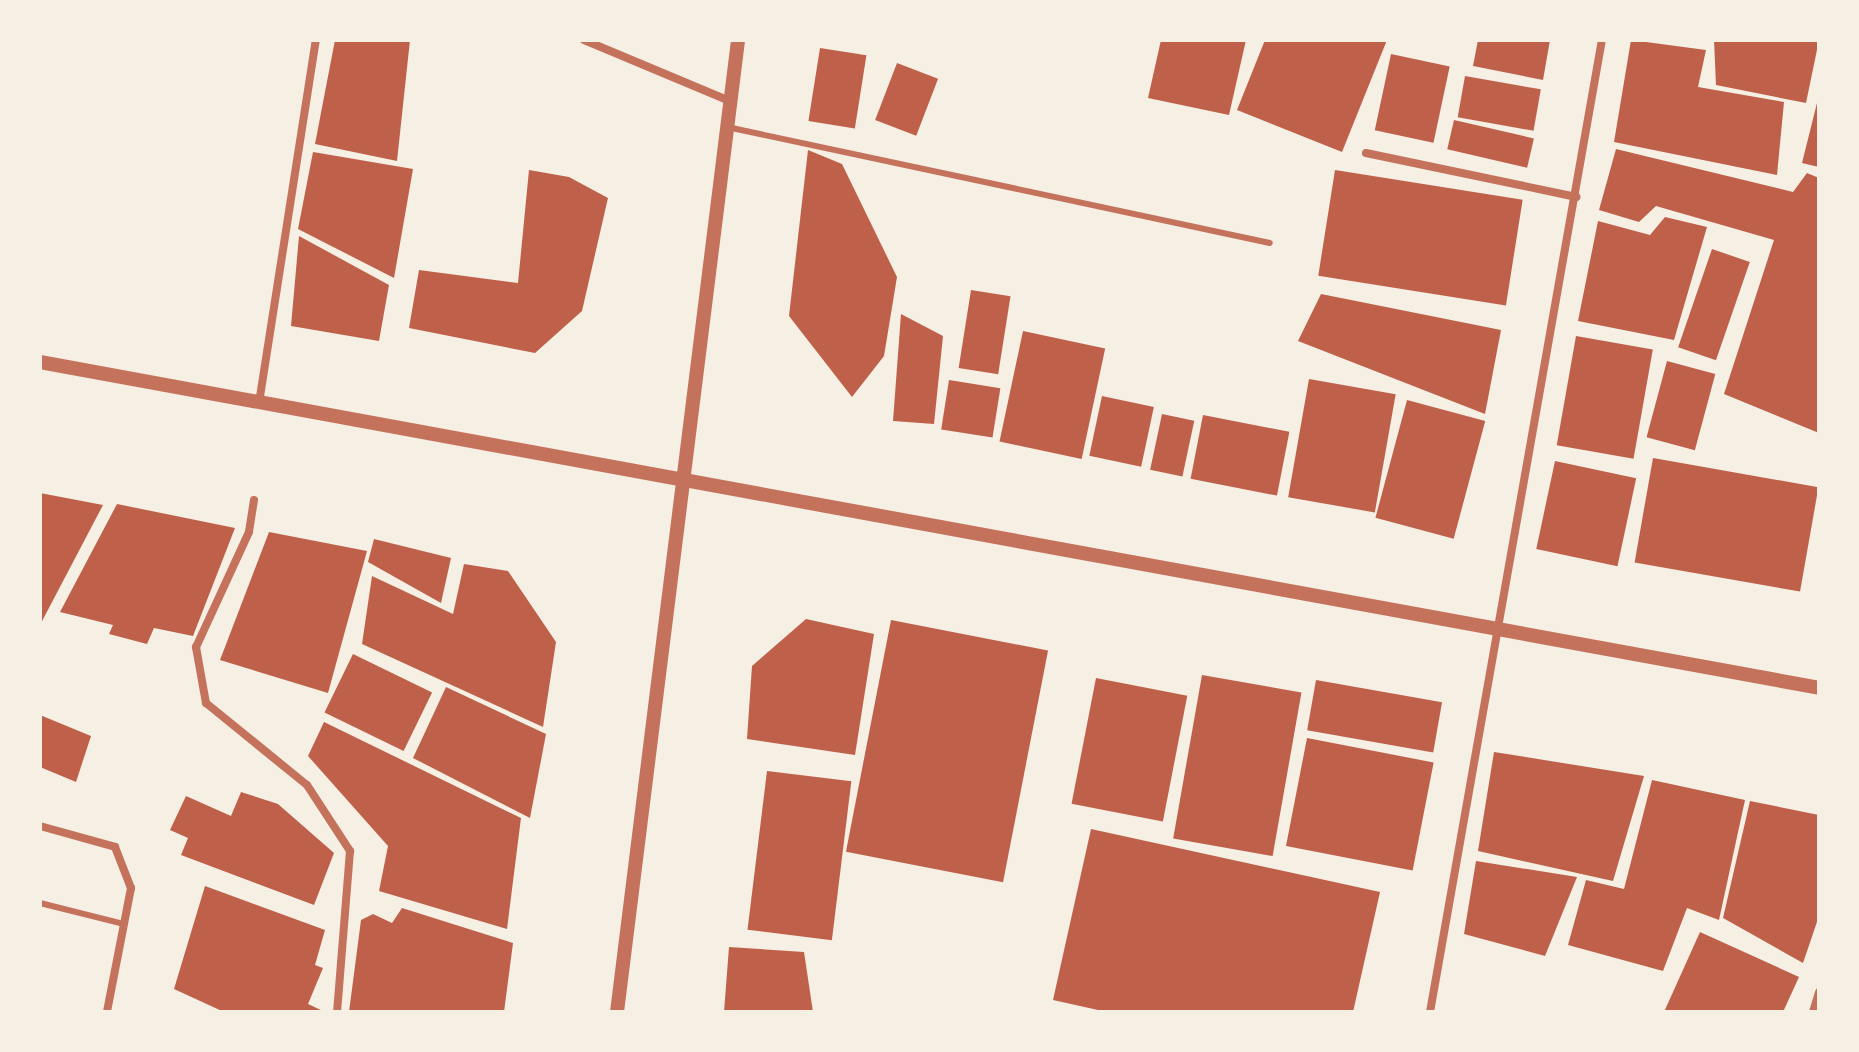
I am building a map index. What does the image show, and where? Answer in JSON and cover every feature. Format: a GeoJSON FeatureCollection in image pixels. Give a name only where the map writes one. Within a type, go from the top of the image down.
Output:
{"type":"FeatureCollection","features":[{"type":"Feature","properties":{"kind":"street"},"geometry":{"type":"LineString","coordinates":[[259,403],[316,40]]}},
{"type":"Feature","properties":{"kind":"street"},"geometry":{"type":"LineString","coordinates":[[584,40],[730,101]]}},
{"type":"Feature","properties":{"kind":"street"},"geometry":{"type":"LineString","coordinates":[[617,1012],[738,40]]}},
{"type":"Feature","properties":{"kind":"street"},"geometry":{"type":"LineString","coordinates":[[1430,1012],[1602,40]]}},
{"type":"Feature","properties":{"kind":"street"},"geometry":{"type":"LineString","coordinates":[[1366,153],[1576,197]]}},
{"type":"Feature","properties":{"kind":"street"},"geometry":{"type":"LineString","coordinates":[[40,362],[1500,627],[1819,688]]}},
{"type":"Feature","properties":{"kind":"street"},"geometry":{"type":"LineString","coordinates":[[254,500],[249,532],[196,647],[206,703],[307,785],[350,851],[337,1012]]}},
{"type":"Feature","properties":{"kind":"street"},"geometry":{"type":"LineString","coordinates":[[40,826],[115,847],[131,888],[107,1012]]}},
{"type":"Feature","properties":{"kind":"street"},"geometry":{"type":"LineString","coordinates":[[1813,1012],[1819,992]]}},
{"type":"Feature","properties":{"kind":"lane"},"geometry":{"type":"LineString","coordinates":[[727,127],[1270,243]]}},
{"type":"Feature","properties":{"kind":"lane"},"geometry":{"type":"LineString","coordinates":[[40,903],[124,924]]}},
{"type":"Feature","properties":{"kind":"building"},"geometry":{"type":"Polygon","coordinates":[[[335,40],[410,40],[397,161],[315,144],[335,40]]]}},
{"type":"Feature","properties":{"kind":"building"},"geometry":{"type":"Polygon","coordinates":[[[1161,40],[1246,40],[1229,115],[1148,98],[1161,40]]]}},
{"type":"Feature","properties":{"kind":"building"},"geometry":{"type":"Polygon","coordinates":[[[1265,40],[1387,40],[1342,152],[1237,110],[1265,40]]]}},
{"type":"Feature","properties":{"kind":"building"},"geometry":{"type":"Polygon","coordinates":[[[1478,40],[1550,40],[1543,80],[1473,66],[1478,40]]]}},
{"type":"Feature","properties":{"kind":"building"},"geometry":{"type":"Polygon","coordinates":[[[1631,40],[1706,50],[1698,87],[1784,102],[1777,175],[1614,142],[1631,40]]]}},
{"type":"Feature","properties":{"kind":"building"},"geometry":{"type":"Polygon","coordinates":[[[1714,40],[1819,40],[1806,103],[1716,85],[1714,40]]]}},
{"type":"Feature","properties":{"kind":"building"},"geometry":{"type":"Polygon","coordinates":[[[820,48],[866,55],[855,128],[808,121],[820,48]]]}},
{"type":"Feature","properties":{"kind":"building"},"geometry":{"type":"Polygon","coordinates":[[[1391,54],[1450,66],[1433,143],[1375,130],[1391,54]]]}},
{"type":"Feature","properties":{"kind":"building"},"geometry":{"type":"Polygon","coordinates":[[[897,63],[938,79],[916,136],[875,120],[897,63]]]}},
{"type":"Feature","properties":{"kind":"building"},"geometry":{"type":"Polygon","coordinates":[[[1465,76],[1541,89],[1534,131],[1458,117],[1465,76]]]}},
{"type":"Feature","properties":{"kind":"building"},"geometry":{"type":"Polygon","coordinates":[[[1819,99],[1819,167],[1802,163],[1819,99]]]}},
{"type":"Feature","properties":{"kind":"building"},"geometry":{"type":"Polygon","coordinates":[[[1454,120],[1534,138],[1527,168],[1447,149],[1454,120]]]}},
{"type":"Feature","properties":{"kind":"building"},"geometry":{"type":"Polygon","coordinates":[[[1616,149],[1793,192],[1807,173],[1819,178],[1819,433],[1724,394],[1774,240],[1656,206],[1639,222],[1599,210],[1616,149]]]}},
{"type":"Feature","properties":{"kind":"building"},"geometry":{"type":"Polygon","coordinates":[[[808,150],[842,164],[897,277],[884,356],[852,397],[789,316],[808,150]]]}},
{"type":"Feature","properties":{"kind":"building"},"geometry":{"type":"Polygon","coordinates":[[[313,152],[413,169],[394,278],[298,229],[313,152]]]}},
{"type":"Feature","properties":{"kind":"building"},"geometry":{"type":"Polygon","coordinates":[[[529,170],[569,177],[608,198],[582,311],[535,353],[409,328],[419,270],[518,283],[529,170]]]}},
{"type":"Feature","properties":{"kind":"building"},"geometry":{"type":"Polygon","coordinates":[[[1335,170],[1523,200],[1506,305],[1318,276],[1335,170]]]}},
{"type":"Feature","properties":{"kind":"building"},"geometry":{"type":"Polygon","coordinates":[[[1665,217],[1707,227],[1674,340],[1578,321],[1598,221],[1650,235],[1665,217]]]}},
{"type":"Feature","properties":{"kind":"building"},"geometry":{"type":"Polygon","coordinates":[[[299,236],[389,285],[379,341],[291,326],[299,236]]]}},
{"type":"Feature","properties":{"kind":"building"},"geometry":{"type":"Polygon","coordinates":[[[1712,249],[1750,262],[1716,360],[1678,347],[1712,249]]]}},
{"type":"Feature","properties":{"kind":"building"},"geometry":{"type":"Polygon","coordinates":[[[971,290],[1011,296],[998,374],[959,368],[971,290]]]}},
{"type":"Feature","properties":{"kind":"building"},"geometry":{"type":"Polygon","coordinates":[[[1321,294],[1501,330],[1485,414],[1298,341],[1321,294]]]}},
{"type":"Feature","properties":{"kind":"building"},"geometry":{"type":"Polygon","coordinates":[[[901,314],[943,336],[934,424],[893,421],[901,314]]]}},
{"type":"Feature","properties":{"kind":"building"},"geometry":{"type":"Polygon","coordinates":[[[1023,331],[1105,348],[1082,459],[1000,442],[1023,331]]]}},
{"type":"Feature","properties":{"kind":"building"},"geometry":{"type":"Polygon","coordinates":[[[1576,336],[1653,350],[1634,459],[1557,445],[1576,336]]]}},
{"type":"Feature","properties":{"kind":"building"},"geometry":{"type":"Polygon","coordinates":[[[1667,361],[1715,374],[1695,450],[1647,437],[1667,361]]]}},
{"type":"Feature","properties":{"kind":"building"},"geometry":{"type":"Polygon","coordinates":[[[1309,379],[1396,394],[1375,512],[1288,497],[1309,379]]]}},
{"type":"Feature","properties":{"kind":"building"},"geometry":{"type":"Polygon","coordinates":[[[949,380],[1000,388],[993,438],[941,429],[949,380]]]}},
{"type":"Feature","properties":{"kind":"building"},"geometry":{"type":"Polygon","coordinates":[[[1102,396],[1154,407],[1141,467],[1089,456],[1102,396]]]}},
{"type":"Feature","properties":{"kind":"building"},"geometry":{"type":"Polygon","coordinates":[[[1407,400],[1485,421],[1454,539],[1375,518],[1407,400]]]}},
{"type":"Feature","properties":{"kind":"building"},"geometry":{"type":"Polygon","coordinates":[[[1162,414],[1194,421],[1182,477],[1150,470],[1162,414]]]}},
{"type":"Feature","properties":{"kind":"building"},"geometry":{"type":"Polygon","coordinates":[[[1203,415],[1289,432],[1277,496],[1191,479],[1203,415]]]}},
{"type":"Feature","properties":{"kind":"building"},"geometry":{"type":"Polygon","coordinates":[[[1653,458],[1818,487],[1800,592],[1635,562],[1653,458]]]}},
{"type":"Feature","properties":{"kind":"building"},"geometry":{"type":"Polygon","coordinates":[[[1555,461],[1636,478],[1617,566],[1536,549],[1555,461]]]}},
{"type":"Feature","properties":{"kind":"building"},"geometry":{"type":"Polygon","coordinates":[[[40,493],[103,505],[40,625],[40,493]]]}},
{"type":"Feature","properties":{"kind":"building"},"geometry":{"type":"Polygon","coordinates":[[[117,504],[235,528],[193,636],[154,628],[147,644],[109,634],[113,625],[60,612],[117,504]]]}},
{"type":"Feature","properties":{"kind":"building"},"geometry":{"type":"Polygon","coordinates":[[[269,532],[367,551],[328,693],[220,660],[269,532]]]}},
{"type":"Feature","properties":{"kind":"building"},"geometry":{"type":"Polygon","coordinates":[[[374,539],[451,558],[441,603],[368,562],[374,539]]]}},
{"type":"Feature","properties":{"kind":"building"},"geometry":{"type":"Polygon","coordinates":[[[464,564],[508,571],[556,642],[543,727],[362,644],[372,576],[453,614],[464,564]]]}},
{"type":"Feature","properties":{"kind":"building"},"geometry":{"type":"Polygon","coordinates":[[[806,619],[874,634],[855,755],[747,739],[752,666],[806,619]]]}},
{"type":"Feature","properties":{"kind":"building"},"geometry":{"type":"Polygon","coordinates":[[[891,620],[1048,651],[1003,882],[846,852],[891,620]]]}},
{"type":"Feature","properties":{"kind":"building"},"geometry":{"type":"Polygon","coordinates":[[[353,654],[432,693],[404,751],[325,712],[353,654]]]}},
{"type":"Feature","properties":{"kind":"building"},"geometry":{"type":"Polygon","coordinates":[[[1202,675],[1301,693],[1273,856],[1173,838],[1202,675]]]}},
{"type":"Feature","properties":{"kind":"building"},"geometry":{"type":"Polygon","coordinates":[[[1096,678],[1187,696],[1163,821],[1072,804],[1096,678]]]}},
{"type":"Feature","properties":{"kind":"building"},"geometry":{"type":"Polygon","coordinates":[[[1316,680],[1442,702],[1433,752],[1307,730],[1316,680]]]}},
{"type":"Feature","properties":{"kind":"building"},"geometry":{"type":"Polygon","coordinates":[[[446,687],[546,734],[530,818],[413,758],[446,687]]]}},
{"type":"Feature","properties":{"kind":"building"},"geometry":{"type":"Polygon","coordinates":[[[40,715],[91,736],[76,782],[40,767],[40,715]]]}},
{"type":"Feature","properties":{"kind":"building"},"geometry":{"type":"Polygon","coordinates":[[[324,722],[521,818],[507,929],[379,891],[388,846],[308,756],[324,722]]]}},
{"type":"Feature","properties":{"kind":"building"},"geometry":{"type":"Polygon","coordinates":[[[1307,738],[1434,763],[1413,871],[1286,846],[1307,738]]]}},
{"type":"Feature","properties":{"kind":"building"},"geometry":{"type":"Polygon","coordinates":[[[1494,752],[1644,776],[1613,881],[1478,851],[1494,752]]]}},
{"type":"Feature","properties":{"kind":"building"},"geometry":{"type":"Polygon","coordinates":[[[767,771],[851,781],[832,940],[748,930],[767,771]]]}},
{"type":"Feature","properties":{"kind":"building"},"geometry":{"type":"Polygon","coordinates":[[[1652,780],[1745,800],[1719,920],[1687,908],[1663,971],[1568,945],[1586,880],[1624,889],[1652,780]]]}},
{"type":"Feature","properties":{"kind":"building"},"geometry":{"type":"Polygon","coordinates":[[[241,792],[278,804],[334,853],[314,905],[181,855],[188,838],[170,830],[186,796],[231,816],[241,792]]]}},
{"type":"Feature","properties":{"kind":"building"},"geometry":{"type":"Polygon","coordinates":[[[1750,801],[1819,815],[1819,916],[1803,963],[1723,918],[1750,801]]]}},
{"type":"Feature","properties":{"kind":"building"},"geometry":{"type":"Polygon","coordinates":[[[1091,829],[1380,892],[1353,1012],[1107,1012],[1053,1000],[1091,829]]]}},
{"type":"Feature","properties":{"kind":"building"},"geometry":{"type":"Polygon","coordinates":[[[1476,861],[1577,877],[1545,956],[1464,934],[1476,861]]]}},
{"type":"Feature","properties":{"kind":"building"},"geometry":{"type":"Polygon","coordinates":[[[205,886],[325,930],[315,965],[323,968],[308,1004],[325,1012],[224,1012],[174,989],[205,886]]]}},
{"type":"Feature","properties":{"kind":"building"},"geometry":{"type":"Polygon","coordinates":[[[402,908],[513,943],[504,1012],[349,1012],[361,920],[373,914],[392,923],[402,908]]]}},
{"type":"Feature","properties":{"kind":"building"},"geometry":{"type":"Polygon","coordinates":[[[1700,932],[1799,977],[1783,1012],[1664,1012],[1700,932]]]}},
{"type":"Feature","properties":{"kind":"building"},"geometry":{"type":"Polygon","coordinates":[[[729,947],[804,952],[813,1012],[724,1012],[729,947]]]}}]}
